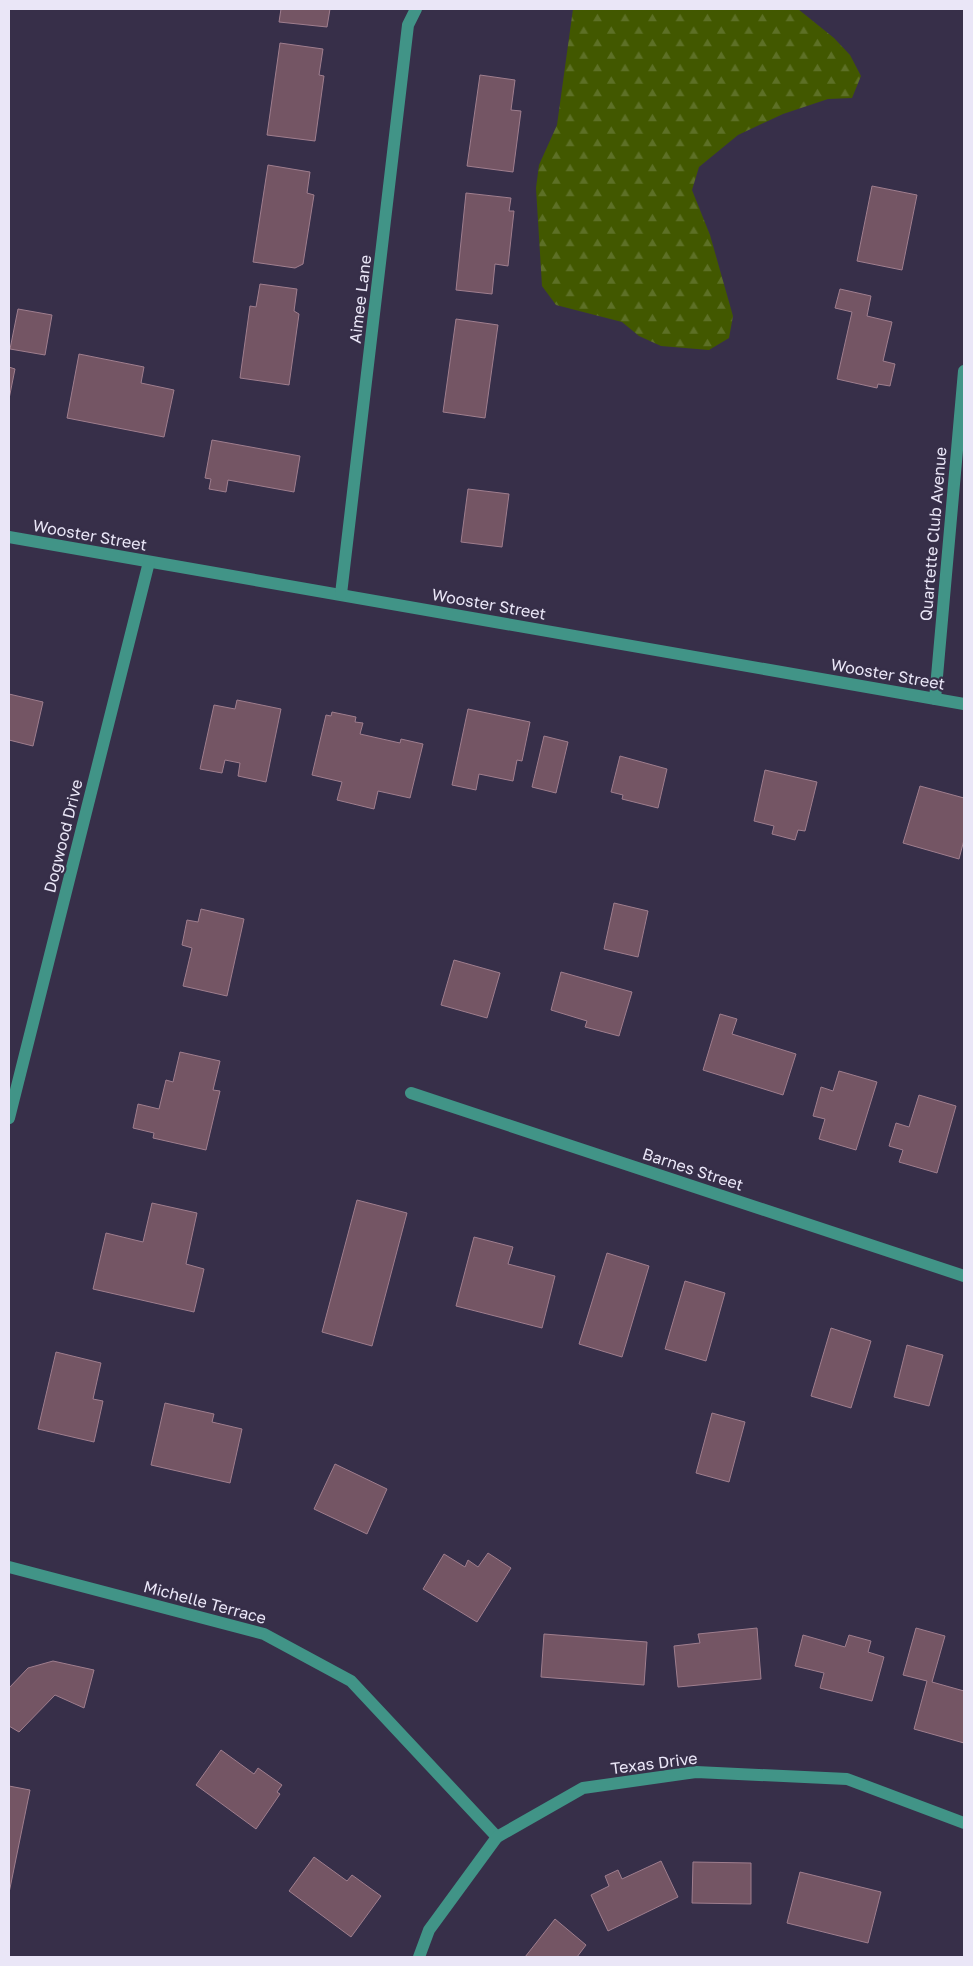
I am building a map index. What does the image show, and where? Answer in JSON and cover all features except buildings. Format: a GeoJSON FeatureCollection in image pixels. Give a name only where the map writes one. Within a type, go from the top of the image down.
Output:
{"type":"FeatureCollection","features":[{"type":"Feature","properties":{"kind":"street","name":"Aimee Lane"},"geometry":{"type":"LineString","coordinates":[[341,594],[408,25],[416,9]]}},
{"type":"Feature","properties":{"kind":"street","name":"Quartette Club Avenue"},"geometry":{"type":"LineString","coordinates":[[936,699],[964,371]]}},
{"type":"Feature","properties":{"kind":"street","name":"Wooster Street"},"geometry":{"type":"LineString","coordinates":[[9,537],[964,704]]}},
{"type":"Feature","properties":{"kind":"street","name":"Dogwood Drive"},"geometry":{"type":"LineString","coordinates":[[9,1118],[149,562]]}},
{"type":"Feature","properties":{"kind":"street","name":"Barnes Street"},"geometry":{"type":"LineString","coordinates":[[411,1093],[964,1276]]}},
{"type":"Feature","properties":{"kind":"street","name":"Michelle Terrace"},"geometry":{"type":"LineString","coordinates":[[9,1567],[264,1634],[351,1681],[497,1837]]}},
{"type":"Feature","properties":{"kind":"street","name":"Texas Drive"},"geometry":{"type":"LineString","coordinates":[[419,1957],[429,1930],[497,1837],[583,1788],[696,1772],[847,1779],[964,1823]]}},
{"type":"Feature","properties":{"kind":"green space"},"geometry":{"type":"Polygon","coordinates":[[[573,9],[798,9],[834,38],[850,55],[861,76],[852,98],[828,99],[783,114],[738,135],[699,167],[692,190],[710,235],[733,316],[729,338],[709,350],[661,346],[639,336],[622,322],[556,305],[542,286],[536,188],[539,165],[557,125],[573,9]]]}}]}
